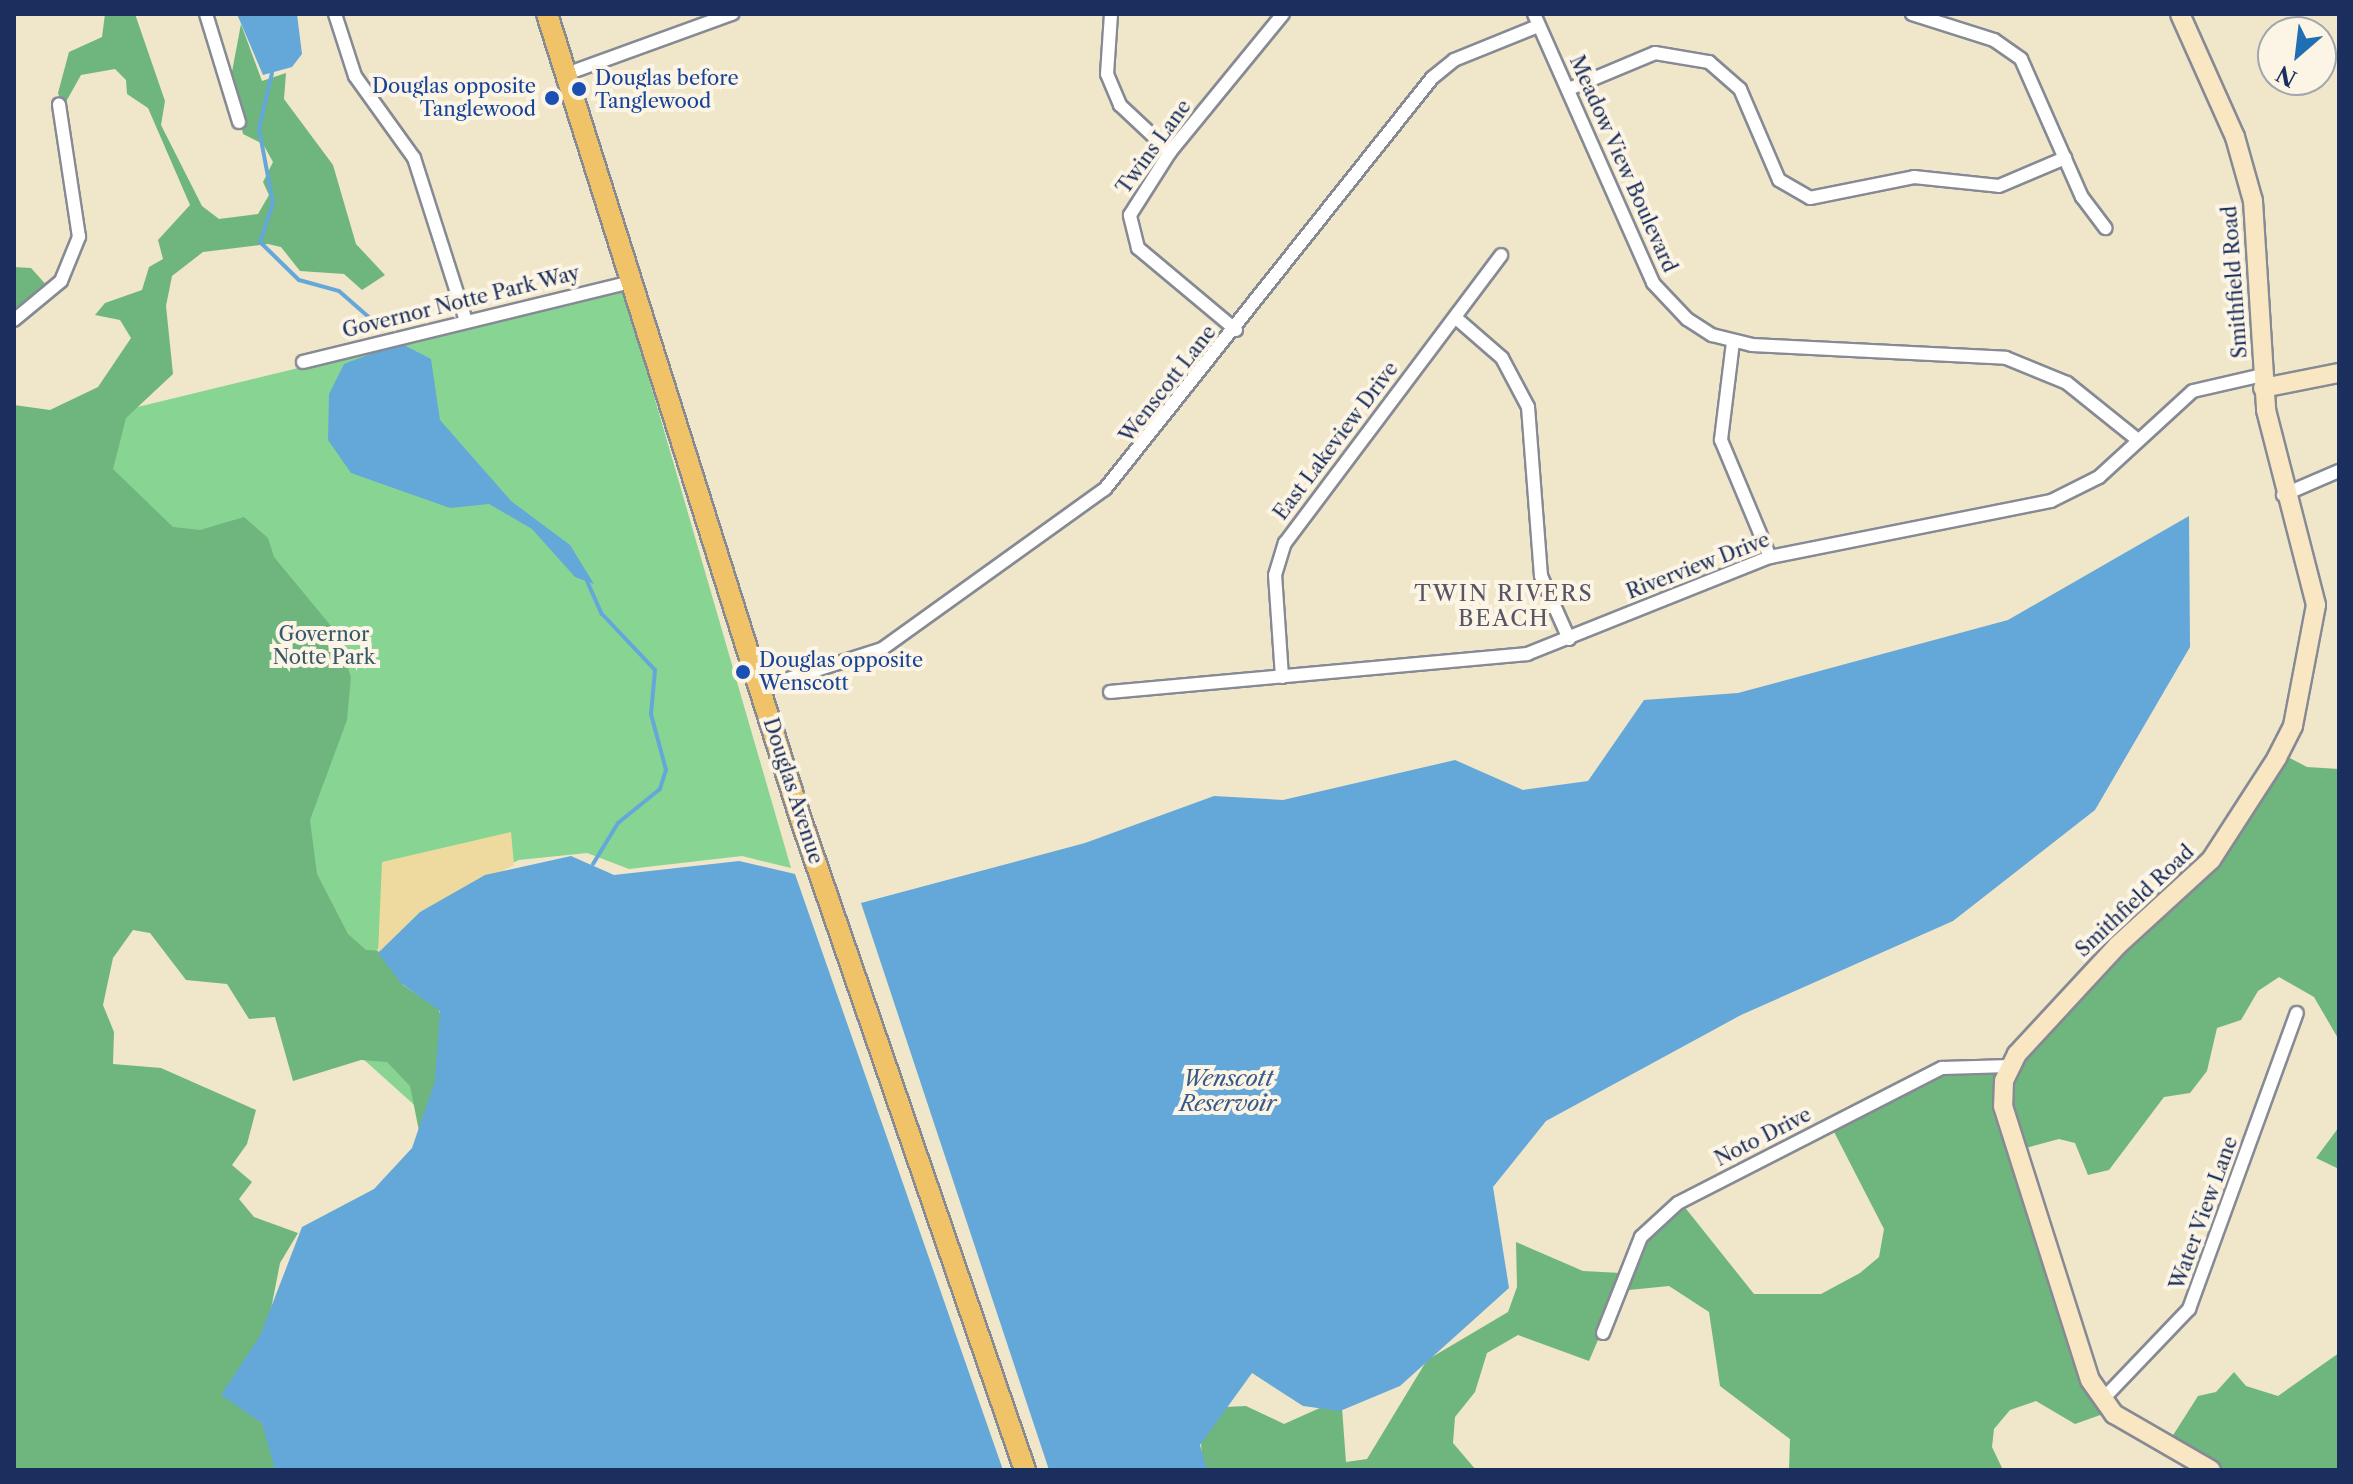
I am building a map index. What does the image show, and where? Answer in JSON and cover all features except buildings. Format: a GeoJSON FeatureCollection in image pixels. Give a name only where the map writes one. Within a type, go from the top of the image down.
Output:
{"type":"FeatureCollection","features":[{"type":"Feature","properties":{"kind":"main road","name":"Douglas Avenue"},"geometry":{"type":"LineString","coordinates":[[547,14],[760,688],[1025,1470]]}},
{"type":"Feature","properties":{"kind":"street"},"geometry":{"type":"LineString","coordinates":[[206,14],[239,122]]}},
{"type":"Feature","properties":{"kind":"street"},"geometry":{"type":"LineString","coordinates":[[335,14],[355,76],[414,158],[465,318]]}},
{"type":"Feature","properties":{"kind":"street"},"geometry":{"type":"LineString","coordinates":[[566,74],[710,18],[732,14]]}},
{"type":"Feature","properties":{"kind":"street"},"geometry":{"type":"LineString","coordinates":[[1111,14],[1107,74],[1120,105],[1170,152]]}},
{"type":"Feature","properties":{"kind":"street","name":"Twins Lane"},"geometry":{"type":"LineString","coordinates":[[1236,330],[1138,248],[1131,232],[1137,199],[1170,152],[1283,14]]}},
{"type":"Feature","properties":{"kind":"street"},"geometry":{"type":"LineString","coordinates":[[1912,14],[1994,40],[2021,59],[2065,158],[2105,228]]}},
{"type":"Feature","properties":{"kind":"street","name":"Smithfield Road"},"geometry":{"type":"LineString","coordinates":[[2010,1066],[2070,994],[2211,860],[2293,726],[2316,605],[2283,495],[2263,382],[2253,201],[2235,137],[2180,14]]}},
{"type":"Feature","properties":{"kind":"street","name":"Meadow View Boulevard"},"geometry":{"type":"LineString","coordinates":[[1536,20],[1653,283],[1687,319],[1733,342],[2006,358],[2067,383],[2138,440]]}},
{"type":"Feature","properties":{"kind":"street","name":"Wenscott Lane"},"geometry":{"type":"LineString","coordinates":[[760,688],[882,649],[1105,489],[1236,330],[1432,78],[1454,60],[1536,20]]}},
{"type":"Feature","properties":{"kind":"street"},"geometry":{"type":"LineString","coordinates":[[1569,89],[1655,53],[1709,62],[1740,89],[1779,180],[1810,198],[1914,177],[1999,186],[2065,158]]}},
{"type":"Feature","properties":{"kind":"street"},"geometry":{"type":"LineString","coordinates":[[14,320],[61,281],[79,237],[59,104]]}},
{"type":"Feature","properties":{"kind":"street","name":"East Lakeview Drive"},"geometry":{"type":"LineString","coordinates":[[1282,677],[1275,575],[1285,543],[1501,255]]}},
{"type":"Feature","properties":{"kind":"street","name":"Governor Notte Park Way"},"geometry":{"type":"LineString","coordinates":[[303,362],[465,318],[630,282]]}},
{"type":"Feature","properties":{"kind":"street"},"geometry":{"type":"LineString","coordinates":[[1456,318],[1502,358],[1524,397],[1541,576],[1569,639]]}},
{"type":"Feature","properties":{"kind":"street"},"geometry":{"type":"LineString","coordinates":[[1733,342],[1721,440],[1770,557]]}},
{"type":"Feature","properties":{"kind":"street"},"geometry":{"type":"LineString","coordinates":[[2263,382],[2339,373]]}},
{"type":"Feature","properties":{"kind":"street","name":"Riverview Drive"},"geometry":{"type":"LineString","coordinates":[[1110,692],[1483,661],[1569,639],[1770,557],[2051,501],[2099,477],[2193,391],[2263,382]]}},
{"type":"Feature","properties":{"kind":"street"},"geometry":{"type":"LineString","coordinates":[[2283,495],[2339,471]]}},
{"type":"Feature","properties":{"kind":"street","name":"Water View Lane"},"geometry":{"type":"LineString","coordinates":[[2102,1400],[2189,1309],[2297,1013]]}},
{"type":"Feature","properties":{"kind":"street"},"geometry":{"type":"LineString","coordinates":[[2010,1066],[2004,1081],[2007,1135],[2102,1400],[2133,1427],[2211,1470]]}},
{"type":"Feature","properties":{"kind":"street","name":"Noto Drive"},"geometry":{"type":"LineString","coordinates":[[1603,1333],[1641,1237],[1670,1209],[1942,1068],[2010,1066]]}},
{"type":"Feature","properties":{"kind":"green space"},"geometry":{"type":"Polygon","coordinates":[[[105,14],[135,14],[165,101],[161,125],[202,206],[219,219],[258,214],[269,195],[263,182],[273,162],[263,144],[243,134],[231,77],[241,24],[262,81],[286,73],[284,99],[333,165],[356,244],[385,275],[362,290],[344,274],[300,271],[281,247],[268,244],[203,252],[172,276],[166,306],[173,374],[126,418],[113,469],[173,527],[200,530],[244,517],[268,538],[274,557],[336,632],[351,677],[347,720],[310,820],[317,874],[348,934],[366,950],[387,951],[403,985],[439,1009],[441,1019],[435,1104],[420,1136],[410,1086],[387,1062],[361,1060],[293,1081],[275,1017],[249,1019],[227,984],[186,980],[150,933],[133,930],[113,958],[103,1005],[114,1032],[113,1064],[161,1068],[256,1110],[247,1144],[232,1165],[252,1182],[239,1199],[254,1217],[298,1233],[280,1263],[251,1412],[271,1432],[276,1470],[14,1470],[14,405],[50,410],[98,387],[131,338],[120,320],[95,315],[105,303],[142,290],[149,267],[163,259],[158,240],[190,205],[148,108],[127,94],[126,80],[115,69],[81,75],[63,107],[58,93],[69,52],[102,37],[105,14]]]}},
{"type":"Feature","properties":{"kind":"green space"},"geometry":{"type":"Polygon","coordinates":[[[14,267],[31,268],[49,288],[14,318],[14,267]]]}},
{"type":"Feature","properties":{"kind":"green space","name":"Governor Notte Park"},"geometry":{"type":"Polygon","coordinates":[[[623,289],[791,868],[742,856],[629,869],[587,853],[519,860],[415,909],[372,955],[421,1111],[35,764],[14,437],[623,289]]]}},
{"type":"Feature","properties":{"kind":"green space"},"geometry":{"type":"Polygon","coordinates":[[[2280,753],[2307,767],[2339,769],[2339,1040],[2314,997],[2279,977],[2258,991],[2241,1020],[2217,1028],[2207,1071],[2190,1093],[2164,1097],[2109,1170],[2088,1175],[2075,1143],[2059,1139],[2022,1149],[2094,1378],[2113,1405],[2103,1414],[2075,1424],[2036,1401],[2010,1410],[1994,1429],[1992,1447],[2003,1470],[1789,1470],[1790,1439],[1720,1386],[1709,1312],[1669,1286],[1619,1291],[1589,1361],[1518,1335],[1487,1353],[1475,1392],[1455,1417],[1453,1443],[1476,1470],[1202,1470],[1201,1438],[1224,1407],[1246,1406],[1284,1424],[1322,1407],[1342,1408],[1346,1462],[1367,1459],[1427,1360],[1508,1312],[1517,1287],[1516,1242],[1583,1271],[1621,1273],[1640,1242],[1683,1205],[1754,1294],[1821,1294],[1860,1273],[1879,1257],[1884,1229],[1832,1128],[1961,1059],[2010,1063],[2174,898],[2280,753]]]}},
{"type":"Feature","properties":{"kind":"green space"},"geometry":{"type":"Polygon","coordinates":[[[2339,1127],[2339,1169],[2316,1158],[2339,1127]]]}},
{"type":"Feature","properties":{"kind":"green space"},"geometry":{"type":"Polygon","coordinates":[[[2339,1353],[2339,1470],[2223,1470],[2170,1440],[2198,1396],[2216,1392],[2234,1372],[2246,1386],[2278,1396],[2339,1353]]]}},
{"type":"Feature","properties":{"kind":"sand"},"geometry":{"type":"Polygon","coordinates":[[[511,832],[514,865],[420,912],[378,953],[382,862],[511,832]]]}},
{"type":"Feature","properties":{"kind":"water"},"geometry":{"type":"Polygon","coordinates":[[[237,14],[297,14],[302,54],[292,67],[263,75],[237,14]]]}},
{"type":"Feature","properties":{"kind":"water"},"geometry":{"type":"Polygon","coordinates":[[[400,343],[431,359],[440,420],[511,501],[570,545],[594,584],[575,577],[532,529],[489,504],[450,508],[351,473],[328,440],[329,394],[344,364],[400,343]]]}},
{"type":"Feature","properties":{"kind":"water","name":"Wenscott Reservoir"},"geometry":{"type":"Polygon","coordinates":[[[2189,516],[2190,647],[2095,810],[1953,921],[1741,1015],[1546,1121],[1493,1187],[1509,1288],[1400,1386],[1340,1411],[1303,1406],[1252,1373],[1200,1445],[1207,1470],[1049,1470],[861,903],[1085,843],[1214,796],[1283,800],[1455,760],[1523,790],[1588,781],[1644,700],[1738,693],[2008,620],[2189,516]]]}},
{"type":"Feature","properties":{"kind":"water"},"geometry":{"type":"Polygon","coordinates":[[[571,856],[614,875],[739,861],[795,874],[1003,1470],[275,1470],[262,1423],[221,1395],[260,1336],[302,1227],[374,1189],[412,1148],[435,1081],[440,1011],[402,984],[378,953],[420,912],[485,875],[571,856]]]}},
{"type":"Feature","properties":{"kind":"waterway"},"geometry":{"type":"LineString","coordinates":[[272,73],[259,129],[273,203],[260,242],[299,280],[339,291],[379,326]]}},
{"type":"Feature","properties":{"kind":"waterway"},"geometry":{"type":"LineString","coordinates":[[587,581],[602,614],[655,670],[651,714],[666,770],[660,789],[618,823],[593,864]]}},
{"type":"Feature","properties":{"kind":"place","name":"Douglas before Tanglewood"},"geometry":{"type":"Point","coordinates":[579,89]}},
{"type":"Feature","properties":{"kind":"place","name":"Douglas opposite Tanglewood"},"geometry":{"type":"Point","coordinates":[552,98]}},
{"type":"Feature","properties":{"kind":"place","name":"Douglas opposite Wenscott"},"geometry":{"type":"Point","coordinates":[743,672]}},
{"type":"Feature","properties":{"kind":"district","name":"TWIN RIVERS BEACH"},"geometry":{"type":"Point","coordinates":[1504,606]}}]}
